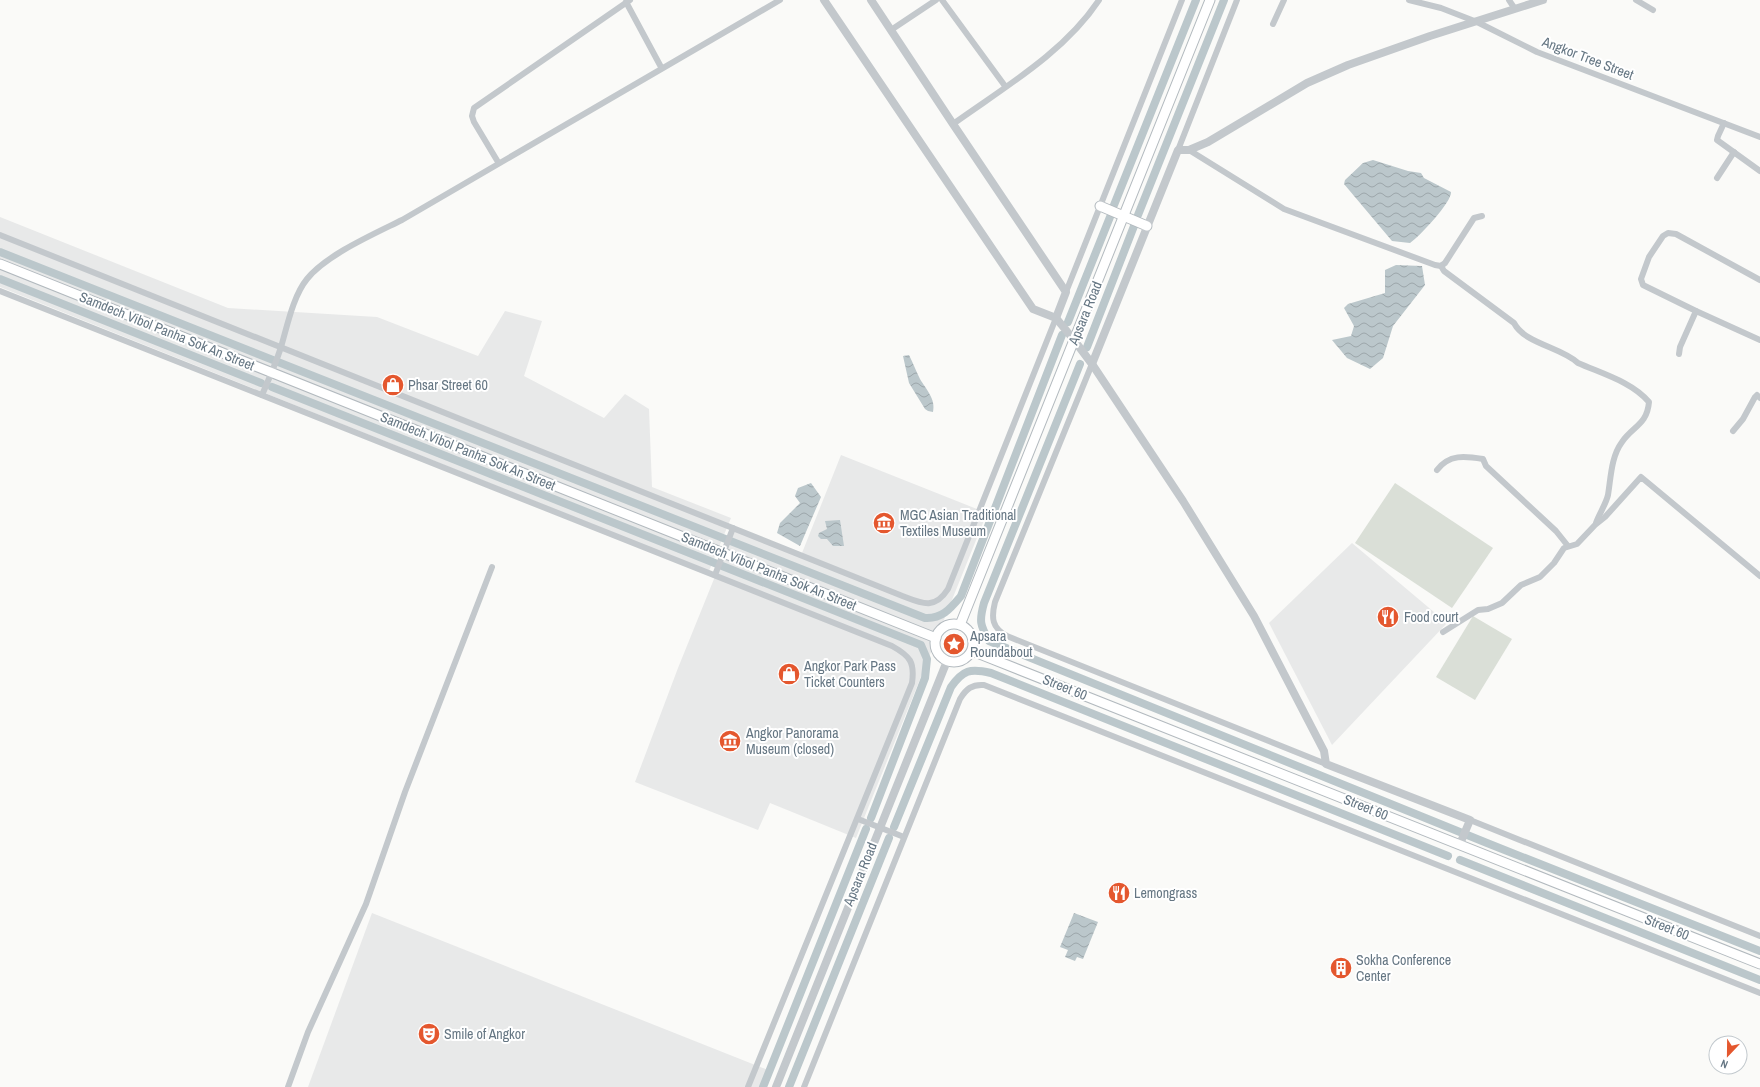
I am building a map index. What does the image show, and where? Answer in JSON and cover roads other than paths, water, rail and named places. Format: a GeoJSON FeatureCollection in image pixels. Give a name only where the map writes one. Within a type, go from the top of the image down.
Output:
{"type":"FeatureCollection","features":[{"type":"Feature","properties":{"kind":"main road","name":"Apsara Road"},"geometry":{"type":"LineString","coordinates":[[960,625],[1210,0]]}},
{"type":"Feature","properties":{"kind":"main road"},"geometry":{"type":"LineString","coordinates":[[1100,206],[1147,226]]}},
{"type":"Feature","properties":{"kind":"main road","name":"Samdech Vibol Panha Sok An Street"},"geometry":{"type":"LineString","coordinates":[[0,264],[272,370],[936,638]]}},
{"type":"Feature","properties":{"kind":"main road"},"geometry":{"type":"LineString","coordinates":[[952,624],[960,625],[969,631],[972,636],[974,642],[972,650],[967,658],[962,661],[946,661],[936,651],[936,638],[943,628],[952,624]]}},
{"type":"Feature","properties":{"kind":"main road","name":"Street 60"},"geometry":{"type":"LineString","coordinates":[[972,650],[1463,838],[1760,964]]}},
{"type":"Feature","properties":{"kind":"street"},"geometry":{"type":"LineString","coordinates":[[262,395],[301,288],[312,273],[332,258],[402,220],[661,67],[780,0]]}},
{"type":"Feature","properties":{"kind":"street"},"geometry":{"type":"LineString","coordinates":[[824,0],[1033,308],[1056,318],[1074,340],[1092,364],[1183,501],[1254,616],[1324,751],[1326,764]]}},
{"type":"Feature","properties":{"kind":"street"},"geometry":{"type":"LineString","coordinates":[[871,0],[1066,292]]}},
{"type":"Feature","properties":{"kind":"street"},"geometry":{"type":"LineString","coordinates":[[891,30],[936,0]]}},
{"type":"Feature","properties":{"kind":"street"},"geometry":{"type":"LineString","coordinates":[[942,0],[1005,86]]}},
{"type":"Feature","properties":{"kind":"street"},"geometry":{"type":"LineString","coordinates":[[953,124],[1005,86],[1039,64],[1055,50],[1099,0]]}},
{"type":"Feature","properties":{"kind":"street"},"geometry":{"type":"LineString","coordinates":[[0,235],[732,531],[918,602],[927,604],[943,598],[948,589],[1182,0]]}},
{"type":"Feature","properties":{"kind":"street"},"geometry":{"type":"LineString","coordinates":[[1237,0],[1092,364],[995,602],[993,610],[994,623],[998,631],[1007,636],[1326,764],[1760,936]]}},
{"type":"Feature","properties":{"kind":"street"},"geometry":{"type":"LineString","coordinates":[[1273,24],[1284,0]]}},
{"type":"Feature","properties":{"kind":"street","name":"Angkor Tree Street"},"geometry":{"type":"LineString","coordinates":[[1409,0],[1441,8],[1477,22],[1537,52],[1760,137]]}},
{"type":"Feature","properties":{"kind":"street"},"geometry":{"type":"LineString","coordinates":[[1509,0],[1515,9]]}},
{"type":"Feature","properties":{"kind":"street"},"geometry":{"type":"LineString","coordinates":[[1178,150],[1190,150],[1208,142],[1307,83],[1348,65],[1430,36],[1543,0]]}},
{"type":"Feature","properties":{"kind":"street"},"geometry":{"type":"LineString","coordinates":[[1636,0],[1653,10]]}},
{"type":"Feature","properties":{"kind":"street"},"geometry":{"type":"LineString","coordinates":[[498,162],[474,122],[472,116],[474,108],[628,1],[661,67]]}},
{"type":"Feature","properties":{"kind":"street"},"geometry":{"type":"LineString","coordinates":[[1724,123],[1717,140],[1760,171]]}},
{"type":"Feature","properties":{"kind":"street"},"geometry":{"type":"LineString","coordinates":[[1190,150],[1284,209],[1441,266],[1444,271],[1514,323],[1517,329],[1526,335],[1572,357],[1578,363],[1641,393],[1649,402],[1648,411],[1645,418],[1622,441],[1615,456],[1609,482],[1608,496],[1595,525]]}},
{"type":"Feature","properties":{"kind":"street"},"geometry":{"type":"LineString","coordinates":[[1718,178],[1734,152]]}},
{"type":"Feature","properties":{"kind":"street"},"geometry":{"type":"LineString","coordinates":[[1441,266],[1449,258],[1474,218],[1482,216]]}},
{"type":"Feature","properties":{"kind":"street"},"geometry":{"type":"LineString","coordinates":[[1760,280],[1676,234],[1668,233],[1663,236],[1649,257],[1641,279],[1643,285],[1696,312],[1760,340]]}},
{"type":"Feature","properties":{"kind":"street"},"geometry":{"type":"LineString","coordinates":[[0,291],[716,573],[892,646],[903,652],[910,659],[914,671],[912,683],[748,1087]]}},
{"type":"Feature","properties":{"kind":"street"},"geometry":{"type":"LineString","coordinates":[[1679,354],[1680,347],[1696,312]]}},
{"type":"Feature","properties":{"kind":"street"},"geometry":{"type":"LineString","coordinates":[[1732,431],[1743,419],[1755,397],[1757,395],[1760,398]]}},
{"type":"Feature","properties":{"kind":"street"},"geometry":{"type":"LineString","coordinates":[[1437,470],[1444,462],[1454,457],[1466,456],[1483,459],[1486,466],[1556,531],[1568,546]]}},
{"type":"Feature","properties":{"kind":"street"},"geometry":{"type":"LineString","coordinates":[[1444,632],[1478,610],[1488,609],[1502,603],[1521,585],[1540,577],[1554,563],[1564,548],[1578,544],[1595,525],[1606,517],[1641,477],[1760,576]]}},
{"type":"Feature","properties":{"kind":"street"},"geometry":{"type":"LineString","coordinates":[[716,573],[732,531]]}},
{"type":"Feature","properties":{"kind":"street"},"geometry":{"type":"LineString","coordinates":[[288,1087],[308,1032],[366,904],[405,792],[492,567]]}},
{"type":"Feature","properties":{"kind":"street","name":"Apsara Road"},"geometry":{"type":"LineString","coordinates":[[776,1087],[946,661]]}},
{"type":"Feature","properties":{"kind":"street"},"geometry":{"type":"LineString","coordinates":[[804,1087],[960,699],[965,691],[978,685],[984,685],[1760,993]]}},
{"type":"Feature","properties":{"kind":"street"},"geometry":{"type":"LineString","coordinates":[[858,819],[904,837]]}},
{"type":"Feature","properties":{"kind":"street"},"geometry":{"type":"LineString","coordinates":[[1463,838],[1470,820]]}},
{"type":"Feature","properties":{"kind":"water"},"geometry":{"type":"Polygon","coordinates":[[[1373,160],[1408,171],[1421,173],[1424,178],[1451,192],[1450,197],[1441,211],[1410,243],[1392,241],[1344,184],[1345,180],[1363,163],[1373,160]]]}},
{"type":"Feature","properties":{"kind":"water"},"geometry":{"type":"Polygon","coordinates":[[[1396,265],[1422,266],[1425,285],[1393,326],[1383,358],[1370,369],[1347,358],[1332,340],[1351,336],[1354,326],[1344,308],[1348,304],[1385,293],[1385,270],[1396,265]]]}},
{"type":"Feature","properties":{"kind":"water"},"geometry":{"type":"Polygon","coordinates":[[[909,355],[920,379],[932,398],[934,407],[933,412],[925,409],[909,383],[903,356],[909,355]]]}},
{"type":"Feature","properties":{"kind":"water"},"geometry":{"type":"Polygon","coordinates":[[[811,483],[821,497],[800,546],[777,533],[780,523],[800,503],[795,496],[798,488],[811,483]]]}},
{"type":"Feature","properties":{"kind":"water"},"geometry":{"type":"Polygon","coordinates":[[[840,520],[844,546],[833,546],[827,539],[821,539],[818,536],[819,533],[827,529],[825,521],[840,520]]]}},
{"type":"Feature","properties":{"kind":"water"},"geometry":{"type":"Polygon","coordinates":[[[1074,913],[1098,922],[1083,959],[1077,957],[1075,961],[1065,957],[1068,950],[1060,947],[1074,913]]]}},
{"type":"Feature","properties":{"kind":"waterway"},"geometry":{"type":"LineString","coordinates":[[1114,205],[1196,0]]}},
{"type":"Feature","properties":{"kind":"waterway"},"geometry":{"type":"LineString","coordinates":[[1138,215],[1224,0]]}},
{"type":"Feature","properties":{"kind":"waterway"},"geometry":{"type":"LineString","coordinates":[[1068,322],[1110,217]]}},
{"type":"Feature","properties":{"kind":"waterway"},"geometry":{"type":"LineString","coordinates":[[1087,347],[1134,226]]}},
{"type":"Feature","properties":{"kind":"waterway"},"geometry":{"type":"LineString","coordinates":[[0,252],[925,618],[941,615],[961,596],[1062,335]]}},
{"type":"Feature","properties":{"kind":"waterway"},"geometry":{"type":"LineString","coordinates":[[0,279],[261,383]]}},
{"type":"Feature","properties":{"kind":"waterway"},"geometry":{"type":"LineString","coordinates":[[1080,364],[984,603],[981,614],[981,623],[989,641],[1487,843],[1760,951]]}},
{"type":"Feature","properties":{"kind":"waterway"},"geometry":{"type":"LineString","coordinates":[[272,387],[921,645],[927,659],[925,678],[871,818]]}},
{"type":"Feature","properties":{"kind":"waterway"},"geometry":{"type":"LineString","coordinates":[[894,827],[951,687],[963,674],[978,671],[991,673],[1448,856]]}},
{"type":"Feature","properties":{"kind":"waterway"},"geometry":{"type":"LineString","coordinates":[[763,1087],[866,829]]}},
{"type":"Feature","properties":{"kind":"waterway"},"geometry":{"type":"LineString","coordinates":[[789,1087],[889,838]]}},
{"type":"Feature","properties":{"kind":"waterway"},"geometry":{"type":"LineString","coordinates":[[1460,860],[1760,980]]}},
{"type":"Feature","properties":{"kind":"place","name":"Phsar Street 60"},"geometry":{"type":"Point","coordinates":[393,385]}},
{"type":"Feature","properties":{"kind":"place","name":"MGC Asian Traditional Textiles Museum"},"geometry":{"type":"Point","coordinates":[884,523]}},
{"type":"Feature","properties":{"kind":"place","name":"Food court"},"geometry":{"type":"Point","coordinates":[1388,617]}},
{"type":"Feature","properties":{"kind":"place","name":"Apsara Roundabout"},"geometry":{"type":"Point","coordinates":[954,644]}},
{"type":"Feature","properties":{"kind":"place","name":"Angkor Park Pass Ticket Counters"},"geometry":{"type":"Point","coordinates":[789,674]}},
{"type":"Feature","properties":{"kind":"place","name":"Angkor Panorama Museum (closed)"},"geometry":{"type":"Point","coordinates":[730,741]}},
{"type":"Feature","properties":{"kind":"place","name":"Lemongrass"},"geometry":{"type":"Point","coordinates":[1119,893]}},
{"type":"Feature","properties":{"kind":"place","name":"Sokha Conference Center"},"geometry":{"type":"Point","coordinates":[1341,968]}},
{"type":"Feature","properties":{"kind":"place","name":"Smile of Angkor"},"geometry":{"type":"Point","coordinates":[429,1034]}}]}
